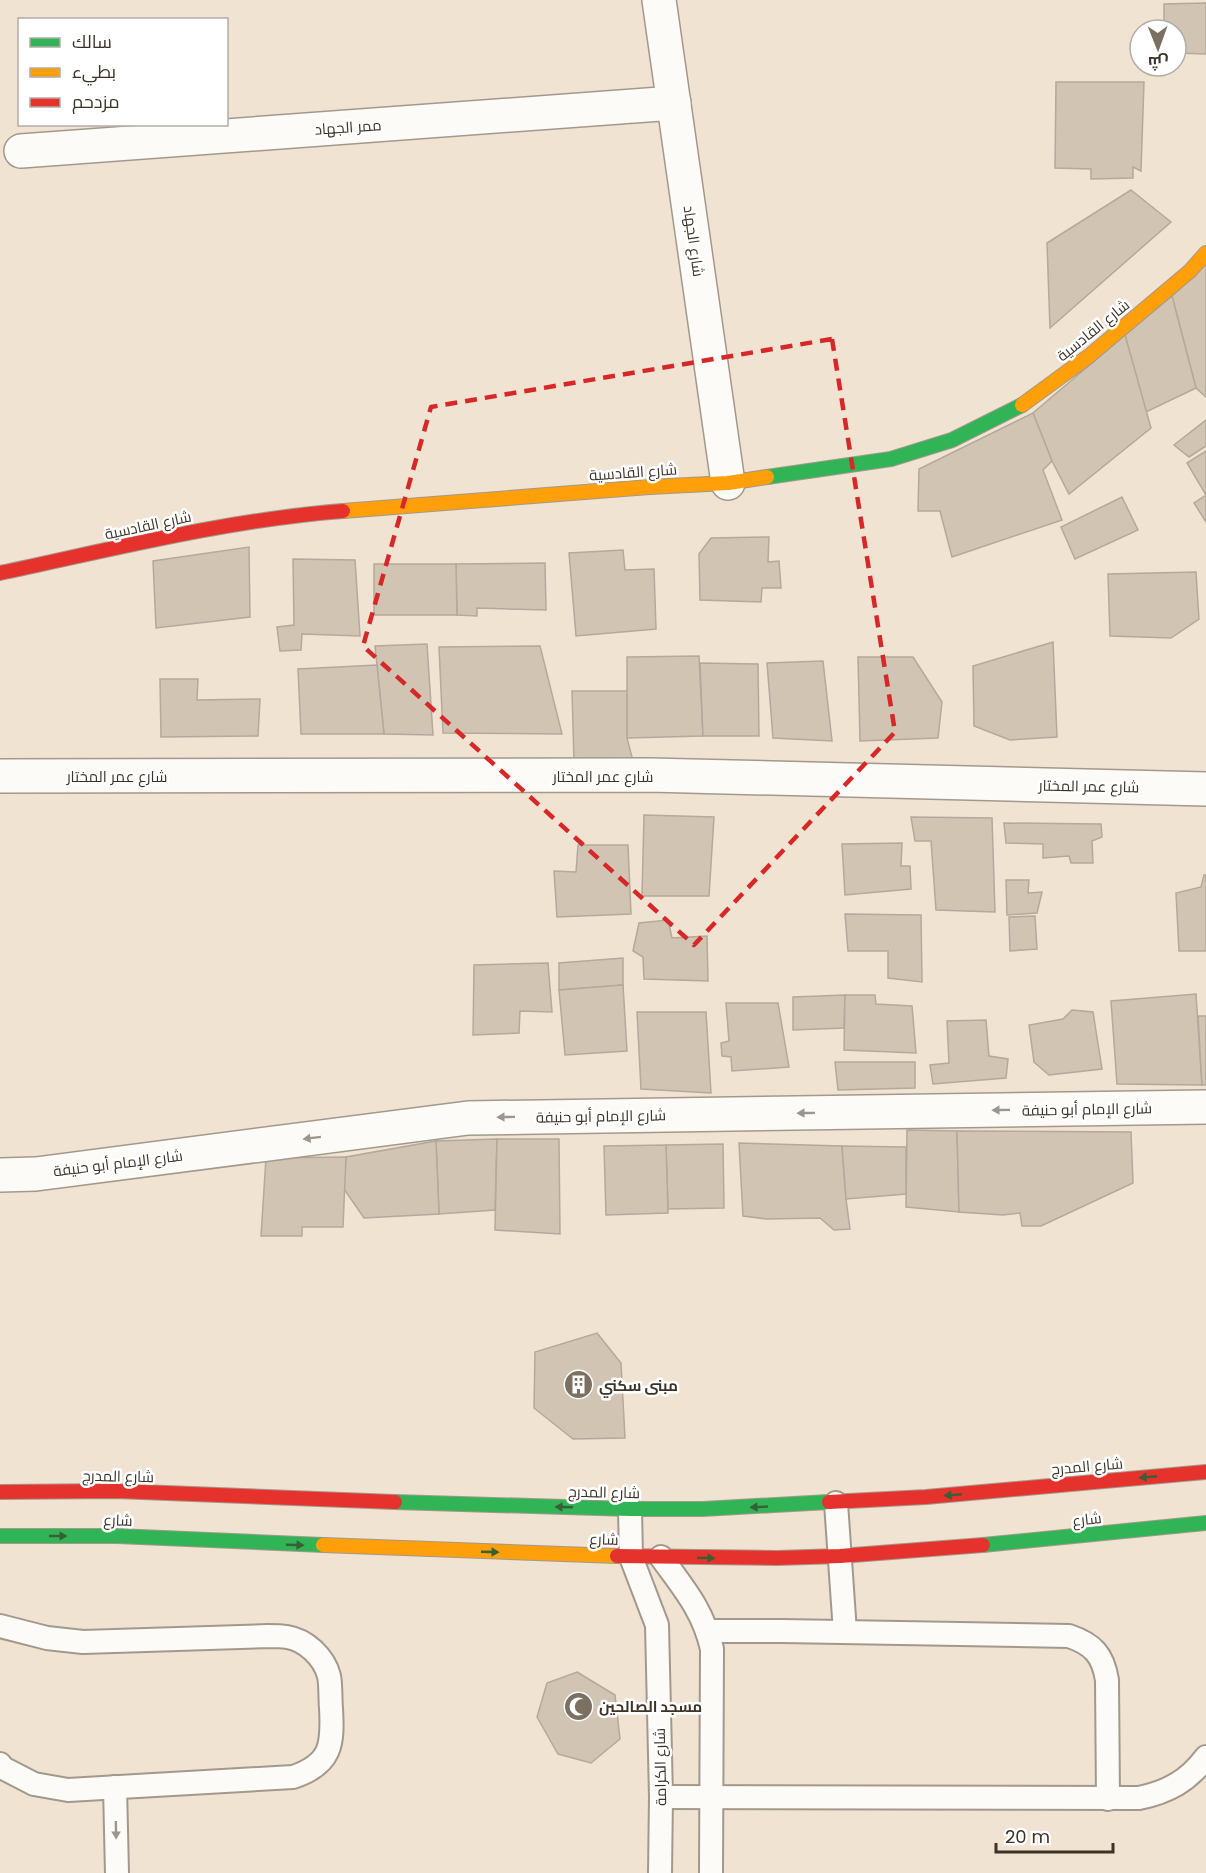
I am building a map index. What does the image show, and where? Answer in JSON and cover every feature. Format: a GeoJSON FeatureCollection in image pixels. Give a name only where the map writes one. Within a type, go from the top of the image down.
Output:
{"type":"FeatureCollection","features":[{"type":"Feature","properties":{"kind":"main road","name":"شارع القادسية"},"geometry":{"type":"LineString","coordinates":[[0,573],[292,515],[728,483],[891,459],[952,440],[1018,408],[1089,356],[1190,271],[1206,253]]}},
{"type":"Feature","properties":{"kind":"main road","name":"شارع المدرج"},"geometry":{"type":"LineString","coordinates":[[0,1492],[262,1503],[702,1509],[926,1497],[1206,1472]]}},
{"type":"Feature","properties":{"kind":"main road","name":"شارع"},"geometry":{"type":"LineString","coordinates":[[0,1536],[117,1531],[631,1557],[777,1558],[840,1556],[1017,1542],[1206,1523]]}},
{"type":"Feature","properties":{"kind":"street","name":"شارع الجهاد"},"geometry":{"type":"LineString","coordinates":[[659,0],[728,483]]}},
{"type":"Feature","properties":{"kind":"street","name":"ممر الجهاد"},"geometry":{"type":"LineString","coordinates":[[21,151],[674,103]]}},
{"type":"Feature","properties":{"kind":"street","name":"شارع عمر المختار"},"geometry":{"type":"LineString","coordinates":[[0,776],[650,775],[1206,789]]}},
{"type":"Feature","properties":{"kind":"street","name":"شارع الإمام أبو حنيفة"},"geometry":{"type":"LineString","coordinates":[[0,1176],[36,1174],[468,1118],[1206,1107]]}},
{"type":"Feature","properties":{"kind":"lane"},"geometry":{"type":"LineString","coordinates":[[836,1503],[845,1632]]}},
{"type":"Feature","properties":{"kind":"lane","name":"شارع الكرامة"},"geometry":{"type":"LineString","coordinates":[[630,1509],[631,1557],[657,1625],[661,1797],[660,1873]]}},
{"type":"Feature","properties":{"kind":"lane"},"geometry":{"type":"LineString","coordinates":[[661,1557],[694,1602],[712,1649],[711,1873]]}},
{"type":"Feature","properties":{"kind":"lane"},"geometry":{"type":"LineString","coordinates":[[0,1626],[47,1638],[83,1642],[288,1637],[306,1644],[321,1658],[329,1676],[332,1735],[328,1749],[320,1762],[308,1772],[293,1776],[68,1790],[34,1784],[3,1768],[0,1764]]}},
{"type":"Feature","properties":{"kind":"lane"},"geometry":{"type":"LineString","coordinates":[[707,1631],[1069,1636],[1081,1640],[1100,1656],[1105,1668],[1108,1799]]}},
{"type":"Feature","properties":{"kind":"lane"},"geometry":{"type":"LineString","coordinates":[[661,1797],[1139,1798],[1158,1794],[1174,1786],[1190,1775],[1206,1757]]}},
{"type":"Feature","properties":{"kind":"lane"},"geometry":{"type":"LineString","coordinates":[[115,1787],[117,1873]]}},
{"type":"Feature","properties":{"kind":"highlighted area"},"geometry":{"type":"Polygon","coordinates":[[[832,339],[895,732],[694,945],[363,646],[431,407],[832,339]]]}},
{"type":"Feature","properties":{"kind":"building"},"geometry":{"type":"Polygon","coordinates":[[[1206,3],[1206,54],[1188,53],[1188,18],[1164,18],[1164,4],[1206,3]]]}},
{"type":"Feature","properties":{"kind":"building"},"geometry":{"type":"Polygon","coordinates":[[[1056,82],[1144,82],[1141,171],[1133,167],[1133,178],[1091,179],[1091,169],[1055,168],[1056,82]]]}},
{"type":"Feature","properties":{"kind":"building"},"geometry":{"type":"Polygon","coordinates":[[[1131,190],[1171,222],[1050,328],[1047,243],[1131,190]]]}},
{"type":"Feature","properties":{"kind":"building"},"geometry":{"type":"Polygon","coordinates":[[[1206,263],[1206,397],[1196,388],[1172,296],[1206,263]]]}},
{"type":"Feature","properties":{"kind":"building"},"geometry":{"type":"Polygon","coordinates":[[[1172,296],[1196,388],[1146,412],[1125,335],[1172,296]]]}},
{"type":"Feature","properties":{"kind":"building"},"geometry":{"type":"Polygon","coordinates":[[[1125,335],[1151,428],[1069,494],[1052,461],[1033,413],[1125,335]]]}},
{"type":"Feature","properties":{"kind":"building"},"geometry":{"type":"Polygon","coordinates":[[[1033,413],[1052,461],[1043,470],[1062,520],[952,557],[940,511],[918,511],[919,469],[1033,413]]]}},
{"type":"Feature","properties":{"kind":"building"},"geometry":{"type":"Polygon","coordinates":[[[1206,420],[1206,446],[1189,457],[1174,445],[1206,420]]]}},
{"type":"Feature","properties":{"kind":"building"},"geometry":{"type":"Polygon","coordinates":[[[1206,451],[1206,495],[1187,463],[1206,451]]]}},
{"type":"Feature","properties":{"kind":"building"},"geometry":{"type":"Polygon","coordinates":[[[1206,495],[1206,522],[1194,503],[1206,495]]]}},
{"type":"Feature","properties":{"kind":"building"},"geometry":{"type":"Polygon","coordinates":[[[1122,497],[1138,530],[1075,559],[1061,527],[1122,497]]]}},
{"type":"Feature","properties":{"kind":"building"},"geometry":{"type":"Polygon","coordinates":[[[769,537],[768,562],[779,561],[781,588],[762,588],[761,602],[700,600],[699,554],[711,538],[769,537]]]}},
{"type":"Feature","properties":{"kind":"building"},"geometry":{"type":"Polygon","coordinates":[[[249,547],[250,617],[156,628],[153,561],[249,547]]]}},
{"type":"Feature","properties":{"kind":"building"},"geometry":{"type":"Polygon","coordinates":[[[623,550],[625,570],[654,569],[656,629],[576,636],[569,553],[623,550]]]}},
{"type":"Feature","properties":{"kind":"building"},"geometry":{"type":"Polygon","coordinates":[[[293,559],[355,560],[360,636],[302,634],[301,650],[280,651],[277,627],[294,625],[293,559]]]}},
{"type":"Feature","properties":{"kind":"building"},"geometry":{"type":"Polygon","coordinates":[[[545,563],[546,610],[477,608],[477,616],[457,615],[456,564],[545,563]]]}},
{"type":"Feature","properties":{"kind":"building"},"geometry":{"type":"Polygon","coordinates":[[[374,564],[456,564],[457,615],[374,615],[374,564]]]}},
{"type":"Feature","properties":{"kind":"building"},"geometry":{"type":"Polygon","coordinates":[[[1196,572],[1199,619],[1171,638],[1110,636],[1108,574],[1196,572]]]}},
{"type":"Feature","properties":{"kind":"building"},"geometry":{"type":"Polygon","coordinates":[[[1053,642],[1057,737],[1010,740],[974,726],[973,666],[1053,642]]]}},
{"type":"Feature","properties":{"kind":"building"},"geometry":{"type":"Polygon","coordinates":[[[427,644],[433,735],[384,734],[375,646],[427,644]]]}},
{"type":"Feature","properties":{"kind":"building"},"geometry":{"type":"Polygon","coordinates":[[[540,646],[562,734],[443,733],[439,647],[540,646]]]}},
{"type":"Feature","properties":{"kind":"building"},"geometry":{"type":"Polygon","coordinates":[[[699,656],[703,736],[627,738],[627,657],[699,656]]]}},
{"type":"Feature","properties":{"kind":"building"},"geometry":{"type":"Polygon","coordinates":[[[858,657],[913,657],[942,702],[938,738],[860,741],[858,657]]]}},
{"type":"Feature","properties":{"kind":"building"},"geometry":{"type":"Polygon","coordinates":[[[823,661],[832,741],[773,738],[767,663],[823,661]]]}},
{"type":"Feature","properties":{"kind":"building"},"geometry":{"type":"Polygon","coordinates":[[[700,663],[758,664],[759,736],[703,736],[700,663]]]}},
{"type":"Feature","properties":{"kind":"building"},"geometry":{"type":"Polygon","coordinates":[[[377,665],[384,734],[301,734],[298,669],[377,665]]]}},
{"type":"Feature","properties":{"kind":"building"},"geometry":{"type":"Polygon","coordinates":[[[160,679],[198,679],[197,700],[260,699],[258,736],[161,737],[160,679]]]}},
{"type":"Feature","properties":{"kind":"building"},"geometry":{"type":"Polygon","coordinates":[[[572,691],[627,691],[627,738],[633,761],[574,761],[572,691]]]}},
{"type":"Feature","properties":{"kind":"building"},"geometry":{"type":"Polygon","coordinates":[[[644,815],[714,817],[709,896],[642,896],[644,815]]]}},
{"type":"Feature","properties":{"kind":"building"},"geometry":{"type":"Polygon","coordinates":[[[911,817],[992,818],[995,912],[936,910],[931,841],[915,841],[911,817]]]}},
{"type":"Feature","properties":{"kind":"building"},"geometry":{"type":"Polygon","coordinates":[[[1004,823],[1101,824],[1102,837],[1092,841],[1093,863],[1071,863],[1069,856],[1043,858],[1043,844],[1006,843],[1004,823]]]}},
{"type":"Feature","properties":{"kind":"building"},"geometry":{"type":"Polygon","coordinates":[[[902,843],[901,866],[910,866],[911,889],[845,895],[842,844],[902,843]]]}},
{"type":"Feature","properties":{"kind":"building"},"geometry":{"type":"Polygon","coordinates":[[[578,845],[628,845],[631,914],[557,917],[554,871],[576,872],[578,845]]]}},
{"type":"Feature","properties":{"kind":"building"},"geometry":{"type":"Polygon","coordinates":[[[1204,875],[1206,875],[1206,951],[1179,951],[1176,893],[1201,887],[1204,875]]]}},
{"type":"Feature","properties":{"kind":"building"},"geometry":{"type":"Polygon","coordinates":[[[1006,880],[1029,880],[1028,893],[1042,892],[1037,913],[1007,915],[1006,880]]]}},
{"type":"Feature","properties":{"kind":"building"},"geometry":{"type":"Polygon","coordinates":[[[845,914],[921,915],[922,982],[888,978],[888,951],[848,951],[845,914]]]}},
{"type":"Feature","properties":{"kind":"building"},"geometry":{"type":"Polygon","coordinates":[[[1035,916],[1037,949],[1010,951],[1009,917],[1035,916]]]}},
{"type":"Feature","properties":{"kind":"building"},"geometry":{"type":"Polygon","coordinates":[[[668,920],[672,938],[707,936],[708,981],[644,979],[643,957],[633,951],[639,923],[668,920]]]}},
{"type":"Feature","properties":{"kind":"building"},"geometry":{"type":"Polygon","coordinates":[[[623,958],[623,985],[559,990],[559,963],[623,958]]]}},
{"type":"Feature","properties":{"kind":"building"},"geometry":{"type":"Polygon","coordinates":[[[548,963],[552,1012],[520,1011],[519,1033],[473,1035],[474,965],[548,963]]]}},
{"type":"Feature","properties":{"kind":"building"},"geometry":{"type":"Polygon","coordinates":[[[623,985],[627,1051],[565,1055],[559,990],[623,985]]]}},
{"type":"Feature","properties":{"kind":"building"},"geometry":{"type":"Polygon","coordinates":[[[1196,994],[1202,1085],[1117,1084],[1111,1001],[1196,994]]]}},
{"type":"Feature","properties":{"kind":"building"},"geometry":{"type":"Polygon","coordinates":[[[845,995],[844,1028],[793,1030],[793,997],[845,995]]]}},
{"type":"Feature","properties":{"kind":"building"},"geometry":{"type":"Polygon","coordinates":[[[845,995],[875,995],[876,1004],[912,1006],[916,1053],[844,1050],[845,995]]]}},
{"type":"Feature","properties":{"kind":"building"},"geometry":{"type":"Polygon","coordinates":[[[726,1003],[778,1003],[789,1067],[732,1071],[731,1057],[722,1056],[721,1043],[729,1041],[726,1003]]]}},
{"type":"Feature","properties":{"kind":"building"},"geometry":{"type":"Polygon","coordinates":[[[1072,1010],[1093,1012],[1102,1069],[1049,1075],[1034,1062],[1029,1025],[1063,1019],[1072,1010]]]}},
{"type":"Feature","properties":{"kind":"building"},"geometry":{"type":"Polygon","coordinates":[[[637,1012],[706,1012],[711,1093],[641,1089],[637,1012]]]}},
{"type":"Feature","properties":{"kind":"building"},"geometry":{"type":"Polygon","coordinates":[[[1198,1016],[1206,1016],[1206,1085],[1202,1085],[1198,1016]]]}},
{"type":"Feature","properties":{"kind":"building"},"geometry":{"type":"Polygon","coordinates":[[[986,1020],[989,1056],[1008,1059],[1006,1078],[933,1084],[930,1065],[949,1063],[947,1021],[986,1020]]]}},
{"type":"Feature","properties":{"kind":"building"},"geometry":{"type":"Polygon","coordinates":[[[835,1062],[915,1062],[915,1088],[838,1090],[835,1062]]]}},
{"type":"Feature","properties":{"kind":"building"},"geometry":{"type":"Polygon","coordinates":[[[907,1130],[957,1131],[959,1212],[906,1207],[907,1130]]]}},
{"type":"Feature","properties":{"kind":"building"},"geometry":{"type":"Polygon","coordinates":[[[957,1131],[1131,1132],[1133,1183],[1041,1226],[1022,1226],[1020,1213],[1003,1215],[959,1212],[957,1131]]]}},
{"type":"Feature","properties":{"kind":"building"},"geometry":{"type":"Polygon","coordinates":[[[497,1139],[495,1210],[439,1214],[436,1141],[497,1139]]]}},
{"type":"Feature","properties":{"kind":"building"},"geometry":{"type":"Polygon","coordinates":[[[497,1139],[559,1139],[560,1234],[495,1230],[497,1139]]]}},
{"type":"Feature","properties":{"kind":"building"},"geometry":{"type":"Polygon","coordinates":[[[436,1141],[439,1214],[364,1218],[344,1189],[346,1157],[436,1141]]]}},
{"type":"Feature","properties":{"kind":"building"},"geometry":{"type":"Polygon","coordinates":[[[739,1143],[842,1146],[850,1229],[834,1230],[820,1218],[767,1219],[743,1216],[739,1143]]]}},
{"type":"Feature","properties":{"kind":"building"},"geometry":{"type":"Polygon","coordinates":[[[723,1144],[724,1208],[668,1209],[666,1145],[723,1144]]]}},
{"type":"Feature","properties":{"kind":"building"},"geometry":{"type":"Polygon","coordinates":[[[666,1145],[668,1213],[606,1215],[604,1146],[666,1145]]]}},
{"type":"Feature","properties":{"kind":"building"},"geometry":{"type":"Polygon","coordinates":[[[842,1146],[906,1147],[906,1194],[846,1199],[842,1146]]]}},
{"type":"Feature","properties":{"kind":"building"},"geometry":{"type":"Polygon","coordinates":[[[346,1157],[343,1227],[302,1227],[302,1236],[261,1236],[266,1158],[346,1157]]]}},
{"type":"Feature","properties":{"kind":"building","name":"مبنى سكني"},"geometry":{"type":"Polygon","coordinates":[[[597,1333],[621,1363],[625,1438],[573,1439],[534,1408],[535,1352],[597,1333]]]}},
{"type":"Feature","properties":{"kind":"building","name":"مسجد الصالحين"},"geometry":{"type":"Polygon","coordinates":[[[577,1672],[615,1695],[620,1739],[591,1763],[558,1754],[537,1717],[547,1683],[577,1672]]]}},
{"type":"Feature","properties":{"kind":"traffic: fast"},"geometry":{"type":"LineString","coordinates":[[767,477],[891,459],[952,440],[1022,405]]}},
{"type":"Feature","properties":{"kind":"traffic: fast"},"geometry":{"type":"LineString","coordinates":[[395,1502],[630,1509],[703,1509],[829,1502]]}},
{"type":"Feature","properties":{"kind":"traffic: fast"},"geometry":{"type":"LineString","coordinates":[[983,1545],[1206,1523]]}},
{"type":"Feature","properties":{"kind":"traffic: fast"},"geometry":{"type":"LineString","coordinates":[[0,1536],[117,1536],[323,1545]]}},
{"type":"Feature","properties":{"kind":"traffic: slow"},"geometry":{"type":"LineString","coordinates":[[1022,405],[1089,356],[1190,271],[1206,253]]}},
{"type":"Feature","properties":{"kind":"traffic: slow"},"geometry":{"type":"LineString","coordinates":[[343,511],[728,483],[767,477]]}},
{"type":"Feature","properties":{"kind":"traffic: slow"},"geometry":{"type":"LineString","coordinates":[[323,1545],[617,1556]]}},
{"type":"Feature","properties":{"kind":"traffic: jam"},"geometry":{"type":"LineString","coordinates":[[0,573],[213,528],[343,511]]}},
{"type":"Feature","properties":{"kind":"traffic: jam"},"geometry":{"type":"LineString","coordinates":[[829,1502],[926,1497],[1206,1472]]}},
{"type":"Feature","properties":{"kind":"traffic: jam"},"geometry":{"type":"LineString","coordinates":[[0,1492],[116,1491],[395,1502]]}},
{"type":"Feature","properties":{"kind":"traffic: jam"},"geometry":{"type":"LineString","coordinates":[[617,1556],[777,1558],[840,1556],[983,1545]]}},
{"type":"Feature","properties":{"kind":"place","name":"مبنى سكني"},"geometry":{"type":"Point","coordinates":[578,1385]}},
{"type":"Feature","properties":{"kind":"place","name":"مسجد الصالحين"},"geometry":{"type":"Point","coordinates":[578,1706]}}]}
